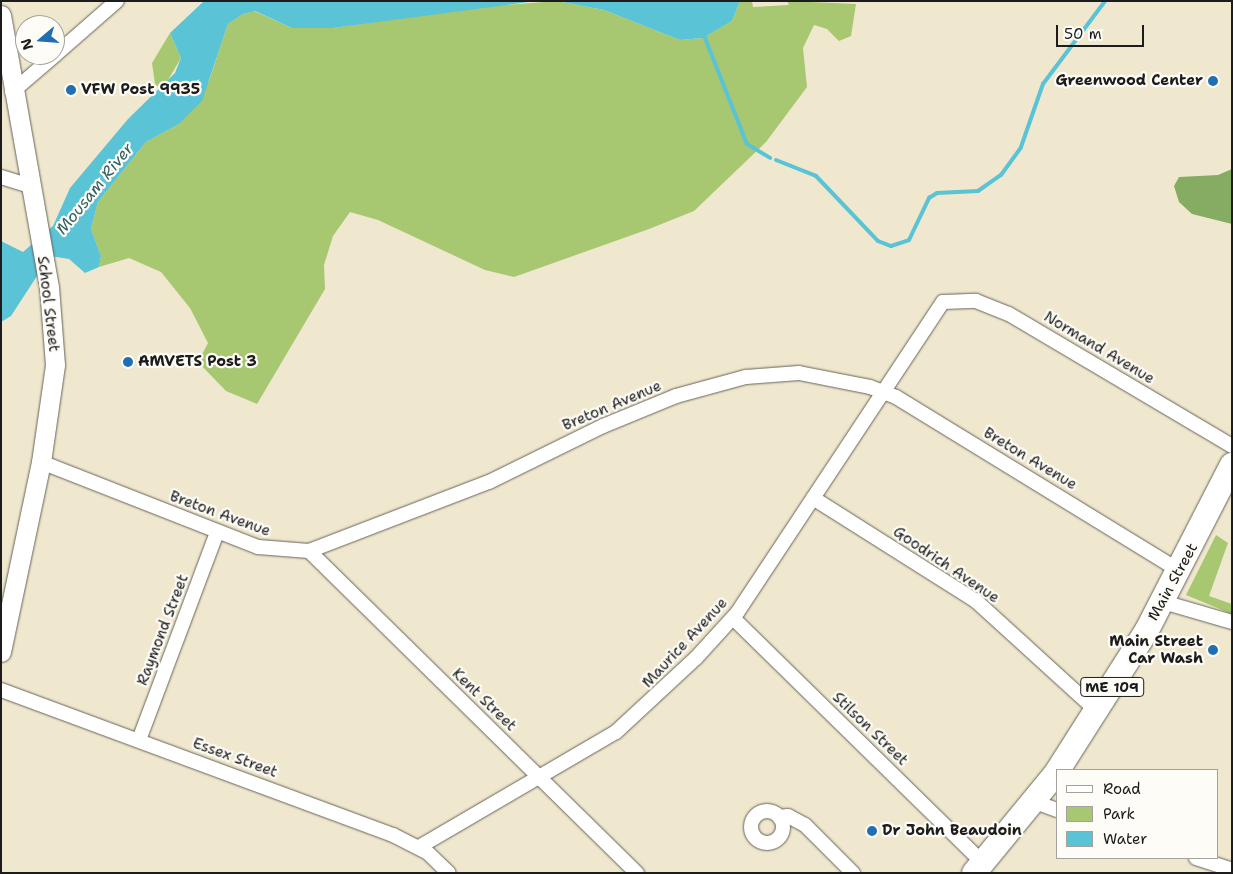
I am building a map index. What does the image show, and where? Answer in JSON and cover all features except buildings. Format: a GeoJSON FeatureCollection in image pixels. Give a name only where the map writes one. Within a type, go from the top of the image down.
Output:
{"type":"FeatureCollection","features":[{"type":"Feature","properties":{"kind":"highway","name":"Main Street"},"geometry":{"type":"LineString","coordinates":[[1059,769],[1163,602],[1232,465]]}},
{"type":"Feature","properties":{"kind":"highway","name":"Main Street"},"geometry":{"type":"LineString","coordinates":[[979,868],[1046,806],[1056,777]]}},
{"type":"Feature","properties":{"kind":"street"},"geometry":{"type":"LineString","coordinates":[[65,46],[118,1]]}},
{"type":"Feature","properties":{"kind":"street","name":"School Street"},"geometry":{"type":"LineString","coordinates":[[1,15],[2,34],[28,185],[45,267],[56,365],[41,462],[1,652]]}},
{"type":"Feature","properties":{"kind":"street"},"geometry":{"type":"LineString","coordinates":[[12,92],[43,65]]}},
{"type":"Feature","properties":{"kind":"street"},"geometry":{"type":"LineString","coordinates":[[1,177],[28,185]]}},
{"type":"Feature","properties":{"kind":"street","name":"Normand Avenue"},"geometry":{"type":"LineString","coordinates":[[943,302],[976,301],[1009,314],[1232,446]]}},
{"type":"Feature","properties":{"kind":"street","name":"Maurice Avenue"},"geometry":{"type":"LineString","coordinates":[[419,848],[541,778],[616,732],[733,618],[881,391],[943,302]]}},
{"type":"Feature","properties":{"kind":"street","name":"Breton Avenue"},"geometry":{"type":"LineString","coordinates":[[41,462],[217,532],[258,546],[309,552],[489,482],[639,410],[708,386],[790,372],[881,391],[1180,571]]}},
{"type":"Feature","properties":{"kind":"street","name":"Goodrich Avenue"},"geometry":{"type":"LineString","coordinates":[[813,498],[976,602],[1097,711]]}},
{"type":"Feature","properties":{"kind":"street","name":"Raymond Street"},"geometry":{"type":"LineString","coordinates":[[139,740],[217,532]]}},
{"type":"Feature","properties":{"kind":"street","name":"Kent Street"},"geometry":{"type":"LineString","coordinates":[[309,552],[637,873]]}},
{"type":"Feature","properties":{"kind":"street"},"geometry":{"type":"LineString","coordinates":[[1163,602],[1232,622]]}},
{"type":"Feature","properties":{"kind":"street","name":"Stilson Street"},"geometry":{"type":"LineString","coordinates":[[733,618],[979,868]]}},
{"type":"Feature","properties":{"kind":"street","name":"Essex Street"},"geometry":{"type":"LineString","coordinates":[[1,690],[139,740],[419,848],[450,873]]}},
{"type":"Feature","properties":{"kind":"street"},"geometry":{"type":"LineString","coordinates":[[779,817],[788,816],[804,825],[853,873]]}},
{"type":"Feature","properties":{"kind":"street"},"geometry":{"type":"LineString","coordinates":[[1199,859],[1232,870]]}},
{"type":"Feature","properties":{"kind":"green space"},"geometry":{"type":"Polygon","coordinates":[[[557,1],[604,10],[680,40],[703,38],[732,21],[740,1],[752,1],[753,7],[789,5],[787,1],[856,4],[851,36],[839,41],[827,29],[814,25],[803,48],[807,87],[766,142],[694,211],[514,277],[485,270],[378,220],[350,212],[333,236],[324,265],[325,289],[257,404],[226,391],[198,362],[208,343],[190,308],[161,272],[129,258],[99,267],[101,256],[91,229],[98,202],[146,142],[179,124],[209,81],[228,24],[243,14],[254,11],[292,28],[333,28],[479,7],[557,1]]]}},
{"type":"Feature","properties":{"kind":"green space"},"geometry":{"type":"Polygon","coordinates":[[[170,33],[181,58],[162,90],[155,84],[152,63],[170,33]]]}},
{"type":"Feature","properties":{"kind":"green space"},"geometry":{"type":"Polygon","coordinates":[[[1232,169],[1232,224],[1192,214],[1179,202],[1174,186],[1179,177],[1218,175],[1232,169]]]}},
{"type":"Feature","properties":{"kind":"green space"},"geometry":{"type":"Polygon","coordinates":[[[1216,535],[1228,543],[1209,596],[1232,604],[1232,614],[1186,595],[1216,535]]]}},
{"type":"Feature","properties":{"kind":"water","name":"Mousam River"},"geometry":{"type":"Polygon","coordinates":[[[204,1],[536,1],[333,28],[292,28],[255,11],[243,14],[228,24],[202,101],[179,124],[146,142],[98,202],[91,229],[101,256],[99,267],[85,273],[69,259],[50,256],[11,316],[1,322],[1,241],[23,252],[53,226],[70,188],[128,119],[175,73],[181,58],[170,33],[204,1]]]}},
{"type":"Feature","properties":{"kind":"water"},"geometry":{"type":"Polygon","coordinates":[[[557,1],[740,1],[732,21],[703,38],[680,40],[604,10],[557,1]]]}},
{"type":"Feature","properties":{"kind":"waterway"},"geometry":{"type":"LineString","coordinates":[[776,160],[816,176],[878,241],[891,246],[909,240],[929,198],[937,193],[978,191],[1001,175],[1021,147],[1043,84],[1105,1]]}},
{"type":"Feature","properties":{"kind":"waterway"},"geometry":{"type":"LineString","coordinates":[[703,33],[747,144],[770,158]]}},
{"type":"Feature","properties":{"kind":"place","name":"Greenwood Center"},"geometry":{"type":"Point","coordinates":[1213,81]}},
{"type":"Feature","properties":{"kind":"place","name":"VFW Post 9935"},"geometry":{"type":"Point","coordinates":[71,90]}},
{"type":"Feature","properties":{"kind":"place","name":"AMVETS Post 3"},"geometry":{"type":"Point","coordinates":[128,362]}},
{"type":"Feature","properties":{"kind":"place","name":"Main Street Car Wash"},"geometry":{"type":"Point","coordinates":[1213,650]}},
{"type":"Feature","properties":{"kind":"place","name":"Dr John Beaudoin"},"geometry":{"type":"Point","coordinates":[872,831]}}]}
